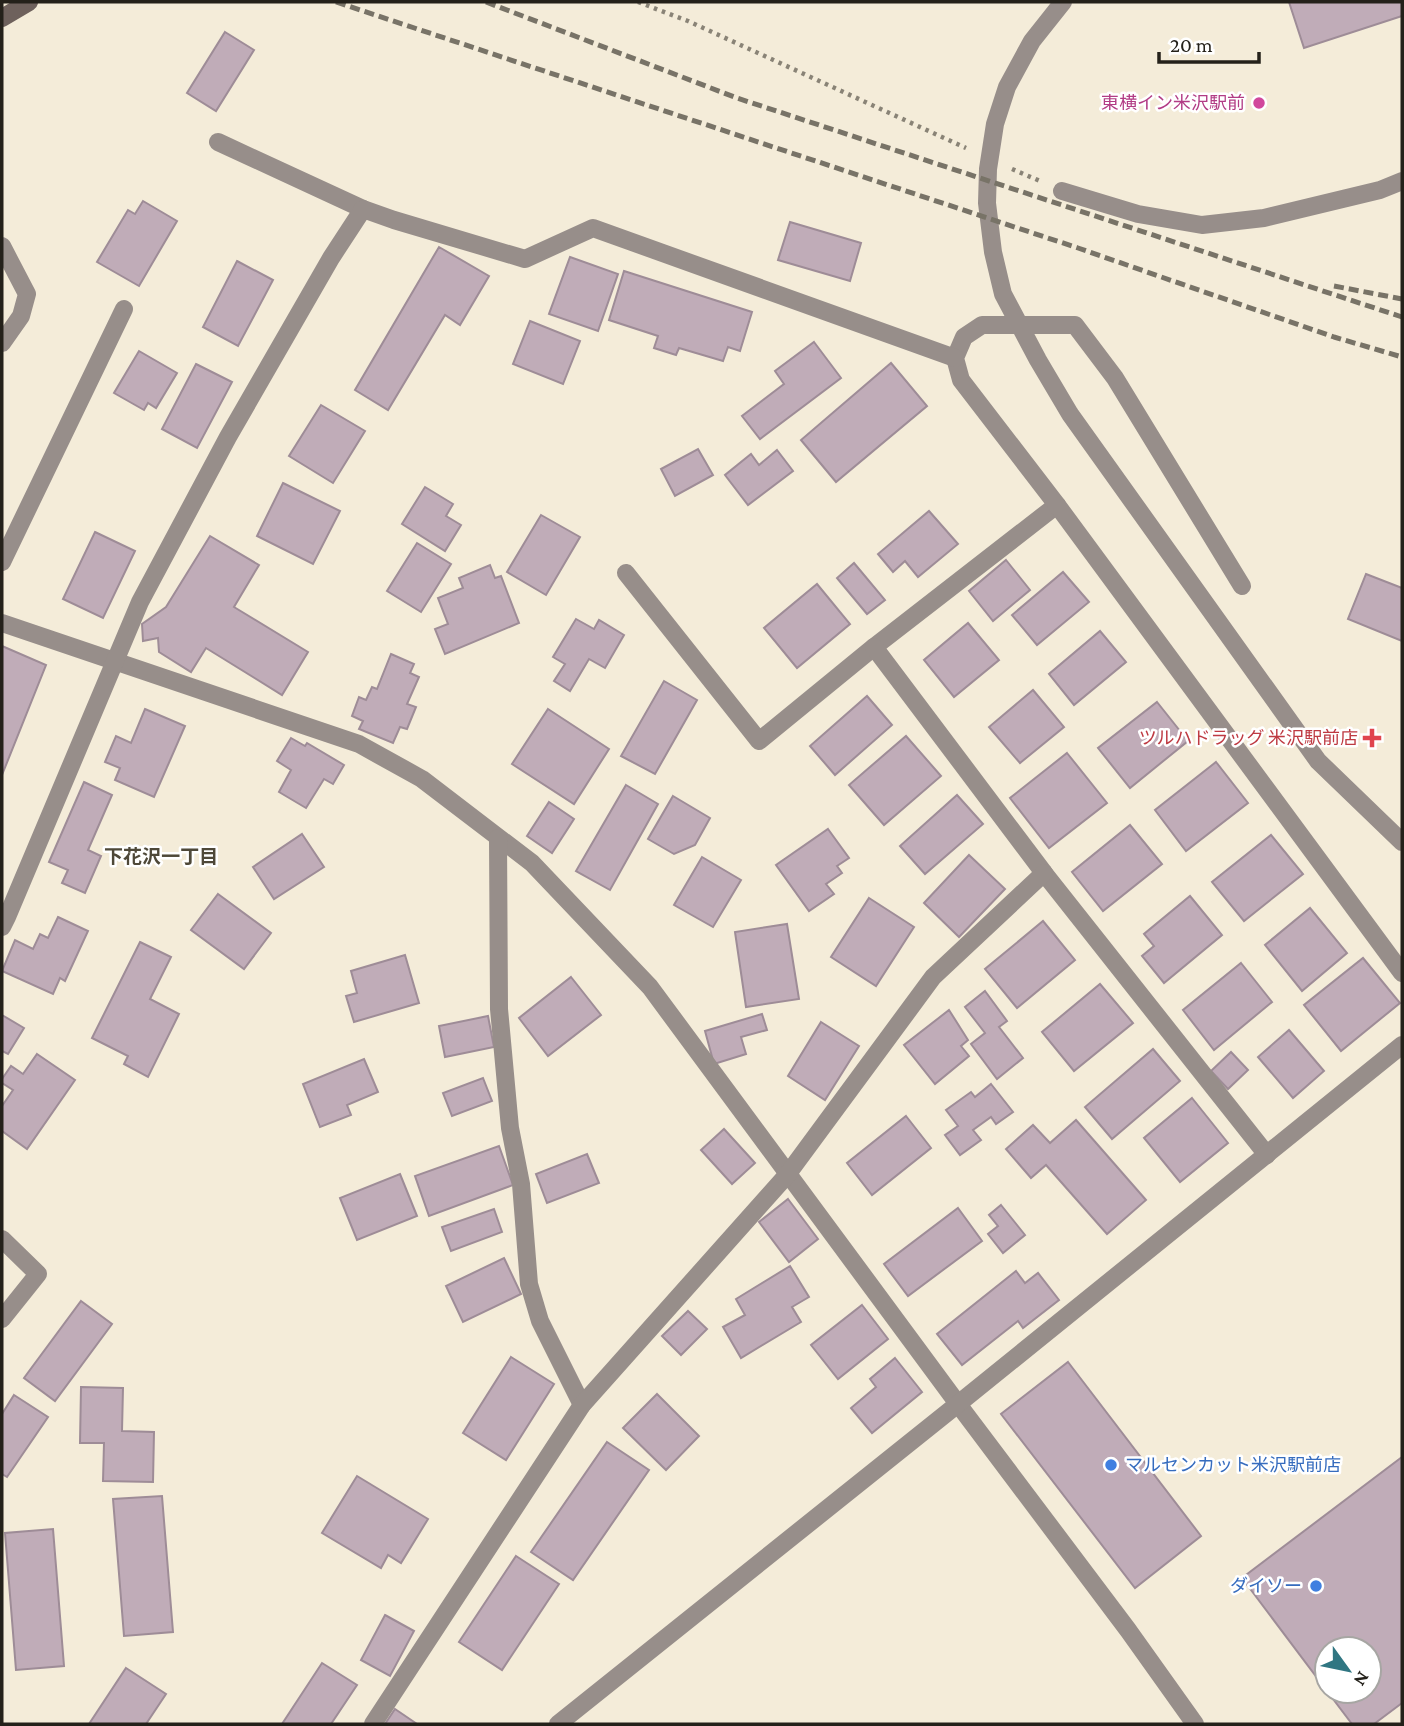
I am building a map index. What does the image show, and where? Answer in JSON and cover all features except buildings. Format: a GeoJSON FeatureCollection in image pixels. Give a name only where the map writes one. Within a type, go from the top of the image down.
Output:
{"type":"FeatureCollection","features":[{"type":"Feature","properties":{"kind":"street"},"geometry":{"type":"LineString","coordinates":[[2,18],[29,2]]}},
{"type":"Feature","properties":{"kind":"street"},"geometry":{"type":"LineString","coordinates":[[1063,2],[1032,41],[1007,87],[995,124],[987,203],[993,252],[1003,294],[1070,414],[1318,761],[1402,842]]}},
{"type":"Feature","properties":{"kind":"street"},"geometry":{"type":"LineString","coordinates":[[218,142],[363,209],[525,259],[593,228],[955,358]]}},
{"type":"Feature","properties":{"kind":"street"},"geometry":{"type":"LineString","coordinates":[[1062,191],[1138,214],[1202,225],[1264,218],[1380,190],[1402,181]]}},
{"type":"Feature","properties":{"kind":"street"},"geometry":{"type":"LineString","coordinates":[[2,927],[140,602],[228,437],[331,258],[363,209]]}},
{"type":"Feature","properties":{"kind":"street"},"geometry":{"type":"LineString","coordinates":[[2,246],[27,294],[21,316],[2,343]]}},
{"type":"Feature","properties":{"kind":"street"},"geometry":{"type":"LineString","coordinates":[[2,562],[124,309]]}},
{"type":"Feature","properties":{"kind":"street"},"geometry":{"type":"LineString","coordinates":[[1242,586],[1115,378],[1075,325],[982,325],[964,337],[955,358],[961,380],[1057,505],[1402,974]]}},
{"type":"Feature","properties":{"kind":"street"},"geometry":{"type":"LineString","coordinates":[[626,573],[759,741],[874,647],[1057,505]]}},
{"type":"Feature","properties":{"kind":"street"},"geometry":{"type":"LineString","coordinates":[[2,623],[359,744],[422,779],[532,863],[649,987],[1128,1630],[1195,1724]]}},
{"type":"Feature","properties":{"kind":"street"},"geometry":{"type":"LineString","coordinates":[[874,647],[1044,873],[1267,1155]]}},
{"type":"Feature","properties":{"kind":"street"},"geometry":{"type":"LineString","coordinates":[[498,838],[499,1009],[510,1128],[521,1184],[529,1284],[540,1321],[582,1405]]}},
{"type":"Feature","properties":{"kind":"street"},"geometry":{"type":"LineString","coordinates":[[373,1724],[582,1405],[787,1175],[933,977],[1044,873]]}},
{"type":"Feature","properties":{"kind":"street"},"geometry":{"type":"LineString","coordinates":[[558,1724],[1402,1045]]}},
{"type":"Feature","properties":{"kind":"street"},"geometry":{"type":"LineString","coordinates":[[2,1240],[38,1274],[2,1319]]}},
{"type":"Feature","properties":{"kind":"path"},"geometry":{"type":"LineString","coordinates":[[638,2],[688,21],[975,152]]}},
{"type":"Feature","properties":{"kind":"path"},"geometry":{"type":"LineString","coordinates":[[1012,169],[1062,191]]}},
{"type":"Feature","properties":{"kind":"railway"},"geometry":{"type":"LineString","coordinates":[[336,2],[1078,248],[1334,337],[1402,357]]}},
{"type":"Feature","properties":{"kind":"railway"},"geometry":{"type":"LineString","coordinates":[[486,2],[737,98],[1402,317]]}},
{"type":"Feature","properties":{"kind":"railway"},"geometry":{"type":"LineString","coordinates":[[1334,286],[1402,299]]}},
{"type":"Feature","properties":{"kind":"place","name":"東横イン米沢駅前"},"geometry":{"type":"Point","coordinates":[1259,103]}},
{"type":"Feature","properties":{"kind":"place","name":"ツルハドラッグ 米沢駅前店"},"geometry":{"type":"Point","coordinates":[1372,738]}},
{"type":"Feature","properties":{"kind":"place","name":"マルセンカット米沢駅前店"},"geometry":{"type":"Point","coordinates":[1111,1465]}},
{"type":"Feature","properties":{"kind":"place","name":"ダイソー"},"geometry":{"type":"Point","coordinates":[1316,1586]}},
{"type":"Feature","properties":{"kind":"district","name":"下花沢一丁目"},"geometry":{"type":"Point","coordinates":[161,856]}}]}
